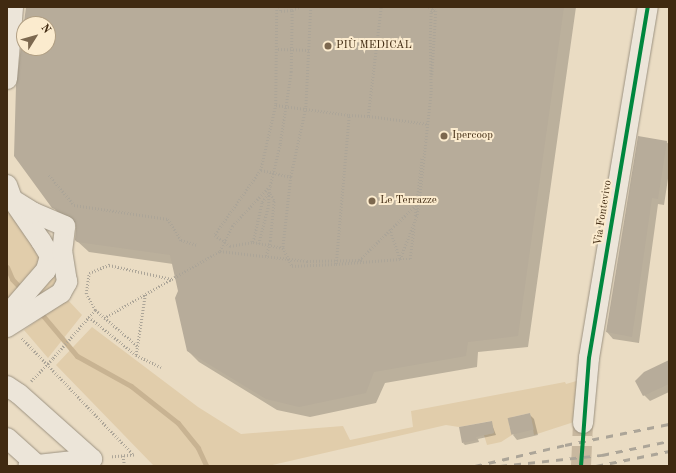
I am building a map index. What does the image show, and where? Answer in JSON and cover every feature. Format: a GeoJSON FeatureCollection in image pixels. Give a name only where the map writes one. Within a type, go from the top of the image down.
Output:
{"type":"FeatureCollection","features":[{"type":"Feature","properties":{"kind":"street"},"geometry":{"type":"LineString","coordinates":[[7,79],[14,7]]}},
{"type":"Feature","properties":{"kind":"street","name":"Via Fontevivo"},"geometry":{"type":"LineString","coordinates":[[583,423],[590,358],[648,7]]}},
{"type":"Feature","properties":{"kind":"street"},"geometry":{"type":"LineString","coordinates":[[9,192],[34,213],[65,226],[62,252],[67,282],[61,293],[12,321]]}},
{"type":"Feature","properties":{"kind":"street"},"geometry":{"type":"LineString","coordinates":[[9,192],[50,256],[46,270],[12,321]]}},
{"type":"Feature","properties":{"kind":"street"},"geometry":{"type":"LineString","coordinates":[[7,386],[19,394],[92,459]]}},
{"type":"Feature","properties":{"kind":"street"},"geometry":{"type":"LineString","coordinates":[[7,438],[32,466],[92,459]]}},
{"type":"Feature","properties":{"kind":"path"},"geometry":{"type":"LineString","coordinates":[[277,7],[278,49],[276,105],[261,170],[215,235],[230,246],[253,242],[283,248]]}},
{"type":"Feature","properties":{"kind":"path"},"geometry":{"type":"LineString","coordinates":[[280,7],[281,11],[299,7]]}},
{"type":"Feature","properties":{"kind":"path"},"geometry":{"type":"LineString","coordinates":[[311,7],[306,108],[291,177],[283,248],[292,266],[400,259]]}},
{"type":"Feature","properties":{"kind":"path"},"geometry":{"type":"LineString","coordinates":[[368,116],[381,7]]}},
{"type":"Feature","properties":{"kind":"path"},"geometry":{"type":"LineString","coordinates":[[220,251],[308,261],[410,259],[433,71],[436,11],[429,7]]}},
{"type":"Feature","properties":{"kind":"path"},"geometry":{"type":"LineString","coordinates":[[400,259],[417,215],[419,202],[431,92],[430,38],[431,12],[434,7]]}},
{"type":"Feature","properties":{"kind":"path"},"geometry":{"type":"LineString","coordinates":[[260,244],[268,205],[270,186],[280,144],[291,72],[292,8]]}},
{"type":"Feature","properties":{"kind":"path"},"geometry":{"type":"LineString","coordinates":[[278,49],[310,50]]}},
{"type":"Feature","properties":{"kind":"path"},"geometry":{"type":"LineString","coordinates":[[276,105],[428,124]]}},
{"type":"Feature","properties":{"kind":"path"},"geometry":{"type":"LineString","coordinates":[[336,264],[349,115]]}},
{"type":"Feature","properties":{"kind":"path"},"geometry":{"type":"LineString","coordinates":[[261,170],[291,177]]}},
{"type":"Feature","properties":{"kind":"path"},"geometry":{"type":"LineString","coordinates":[[48,175],[74,205],[168,218],[181,240],[197,245]]}},
{"type":"Feature","properties":{"kind":"path"},"geometry":{"type":"LineString","coordinates":[[104,318],[220,251],[232,226],[270,186]]}},
{"type":"Feature","properties":{"kind":"path"},"geometry":{"type":"LineString","coordinates":[[266,256],[270,241],[274,200],[269,193]]}},
{"type":"Feature","properties":{"kind":"path"},"geometry":{"type":"LineString","coordinates":[[253,242],[262,202],[269,193]]}},
{"type":"Feature","properties":{"kind":"path"},"geometry":{"type":"LineString","coordinates":[[358,262],[419,202]]}},
{"type":"Feature","properties":{"kind":"path"},"geometry":{"type":"LineString","coordinates":[[390,229],[400,259]]}},
{"type":"Feature","properties":{"kind":"path"},"geometry":{"type":"LineString","coordinates":[[137,346],[94,310],[86,294],[89,273],[109,265],[172,279]]}},
{"type":"Feature","properties":{"kind":"path"},"geometry":{"type":"LineString","coordinates":[[136,355],[145,295]]}},
{"type":"Feature","properties":{"kind":"path"},"geometry":{"type":"LineString","coordinates":[[38,374],[94,310]]}},
{"type":"Feature","properties":{"kind":"path"},"geometry":{"type":"LineString","coordinates":[[90,316],[136,355],[161,367]]}},
{"type":"Feature","properties":{"kind":"path"},"geometry":{"type":"LineString","coordinates":[[12,321],[48,363],[134,455],[92,459]]}},
{"type":"Feature","properties":{"kind":"path"},"geometry":{"type":"LineString","coordinates":[[123,456],[125,466]]}},
{"type":"Feature","properties":{"kind":"shaded area"},"geometry":{"type":"Polygon","coordinates":[[[7,191],[46,260],[7,304],[7,191]]]}},
{"type":"Feature","properties":{"kind":"shaded area"},"geometry":{"type":"Polygon","coordinates":[[[52,275],[56,278],[57,285],[20,311],[52,275]]]}},
{"type":"Feature","properties":{"kind":"shaded area"},"geometry":{"type":"Polygon","coordinates":[[[67,299],[82,315],[48,358],[24,330],[67,299]]]}},
{"type":"Feature","properties":{"kind":"shaded area"},"geometry":{"type":"Polygon","coordinates":[[[92,327],[198,407],[241,434],[343,426],[350,440],[413,427],[411,411],[565,382],[566,384],[580,380],[580,420],[534,435],[530,413],[512,417],[509,425],[512,435],[501,442],[487,445],[484,435],[494,433],[491,421],[459,427],[446,425],[268,466],[154,466],[56,365],[92,327]]]}},
{"type":"Feature","properties":{"kind":"building","name":"Le Terrazze"},"geometry":{"type":"Polygon","coordinates":[[[26,7],[564,7],[518,336],[468,342],[466,356],[374,372],[366,393],[299,407],[266,399],[187,351],[175,298],[178,291],[170,255],[77,242],[75,240],[75,220],[69,215],[52,208],[14,156],[16,86],[20,56],[56,56],[56,16],[25,16],[26,7]]]}},
{"type":"Feature","properties":{"kind":"building"},"geometry":{"type":"Polygon","coordinates":[[[638,136],[667,141],[658,199],[652,198],[632,337],[606,332],[638,136]]]}},
{"type":"Feature","properties":{"kind":"building"},"geometry":{"type":"Polygon","coordinates":[[[669,360],[669,384],[643,396],[635,381],[644,372],[669,360]]]}},
{"type":"Feature","properties":{"kind":"building"},"geometry":{"type":"Polygon","coordinates":[[[530,413],[534,430],[511,435],[508,418],[530,413]]]}},
{"type":"Feature","properties":{"kind":"building"},"geometry":{"type":"Polygon","coordinates":[[[492,421],[494,433],[476,437],[477,440],[462,443],[459,427],[492,421]]]}},
{"type":"Feature","properties":{"kind":"waterway"},"geometry":{"type":"LineString","coordinates":[[7,267],[12,279],[23,291]]}},
{"type":"Feature","properties":{"kind":"waterway"},"geometry":{"type":"LineString","coordinates":[[39,311],[77,356],[131,386],[178,423],[198,448],[206,465]]}},
{"type":"Feature","properties":{"kind":"tunnel"},"geometry":{"type":"LineString","coordinates":[[581,466],[583,423]]}},
{"type":"Feature","properties":{"kind":"railway"},"geometry":{"type":"LineString","coordinates":[[475,466],[565,445],[669,424]]}},
{"type":"Feature","properties":{"kind":"railway"},"geometry":{"type":"LineString","coordinates":[[500,466],[602,455],[669,441]]}},
{"type":"Feature","properties":{"kind":"railway"},"geometry":{"type":"LineString","coordinates":[[596,466],[669,451]]}},
{"type":"Feature","properties":{"kind":"cycle path"},"geometry":{"type":"LineString","coordinates":[[581,466],[589,358],[648,7]]}},
{"type":"Feature","properties":{"kind":"place","name":"PIÙ MEDICAL"},"geometry":{"type":"Point","coordinates":[328,46]}},
{"type":"Feature","properties":{"kind":"place","name":"Ipercoop"},"geometry":{"type":"Point","coordinates":[444,136]}},
{"type":"Feature","properties":{"kind":"place","name":"Le Terrazze"},"geometry":{"type":"Point","coordinates":[372,201]}}]}
